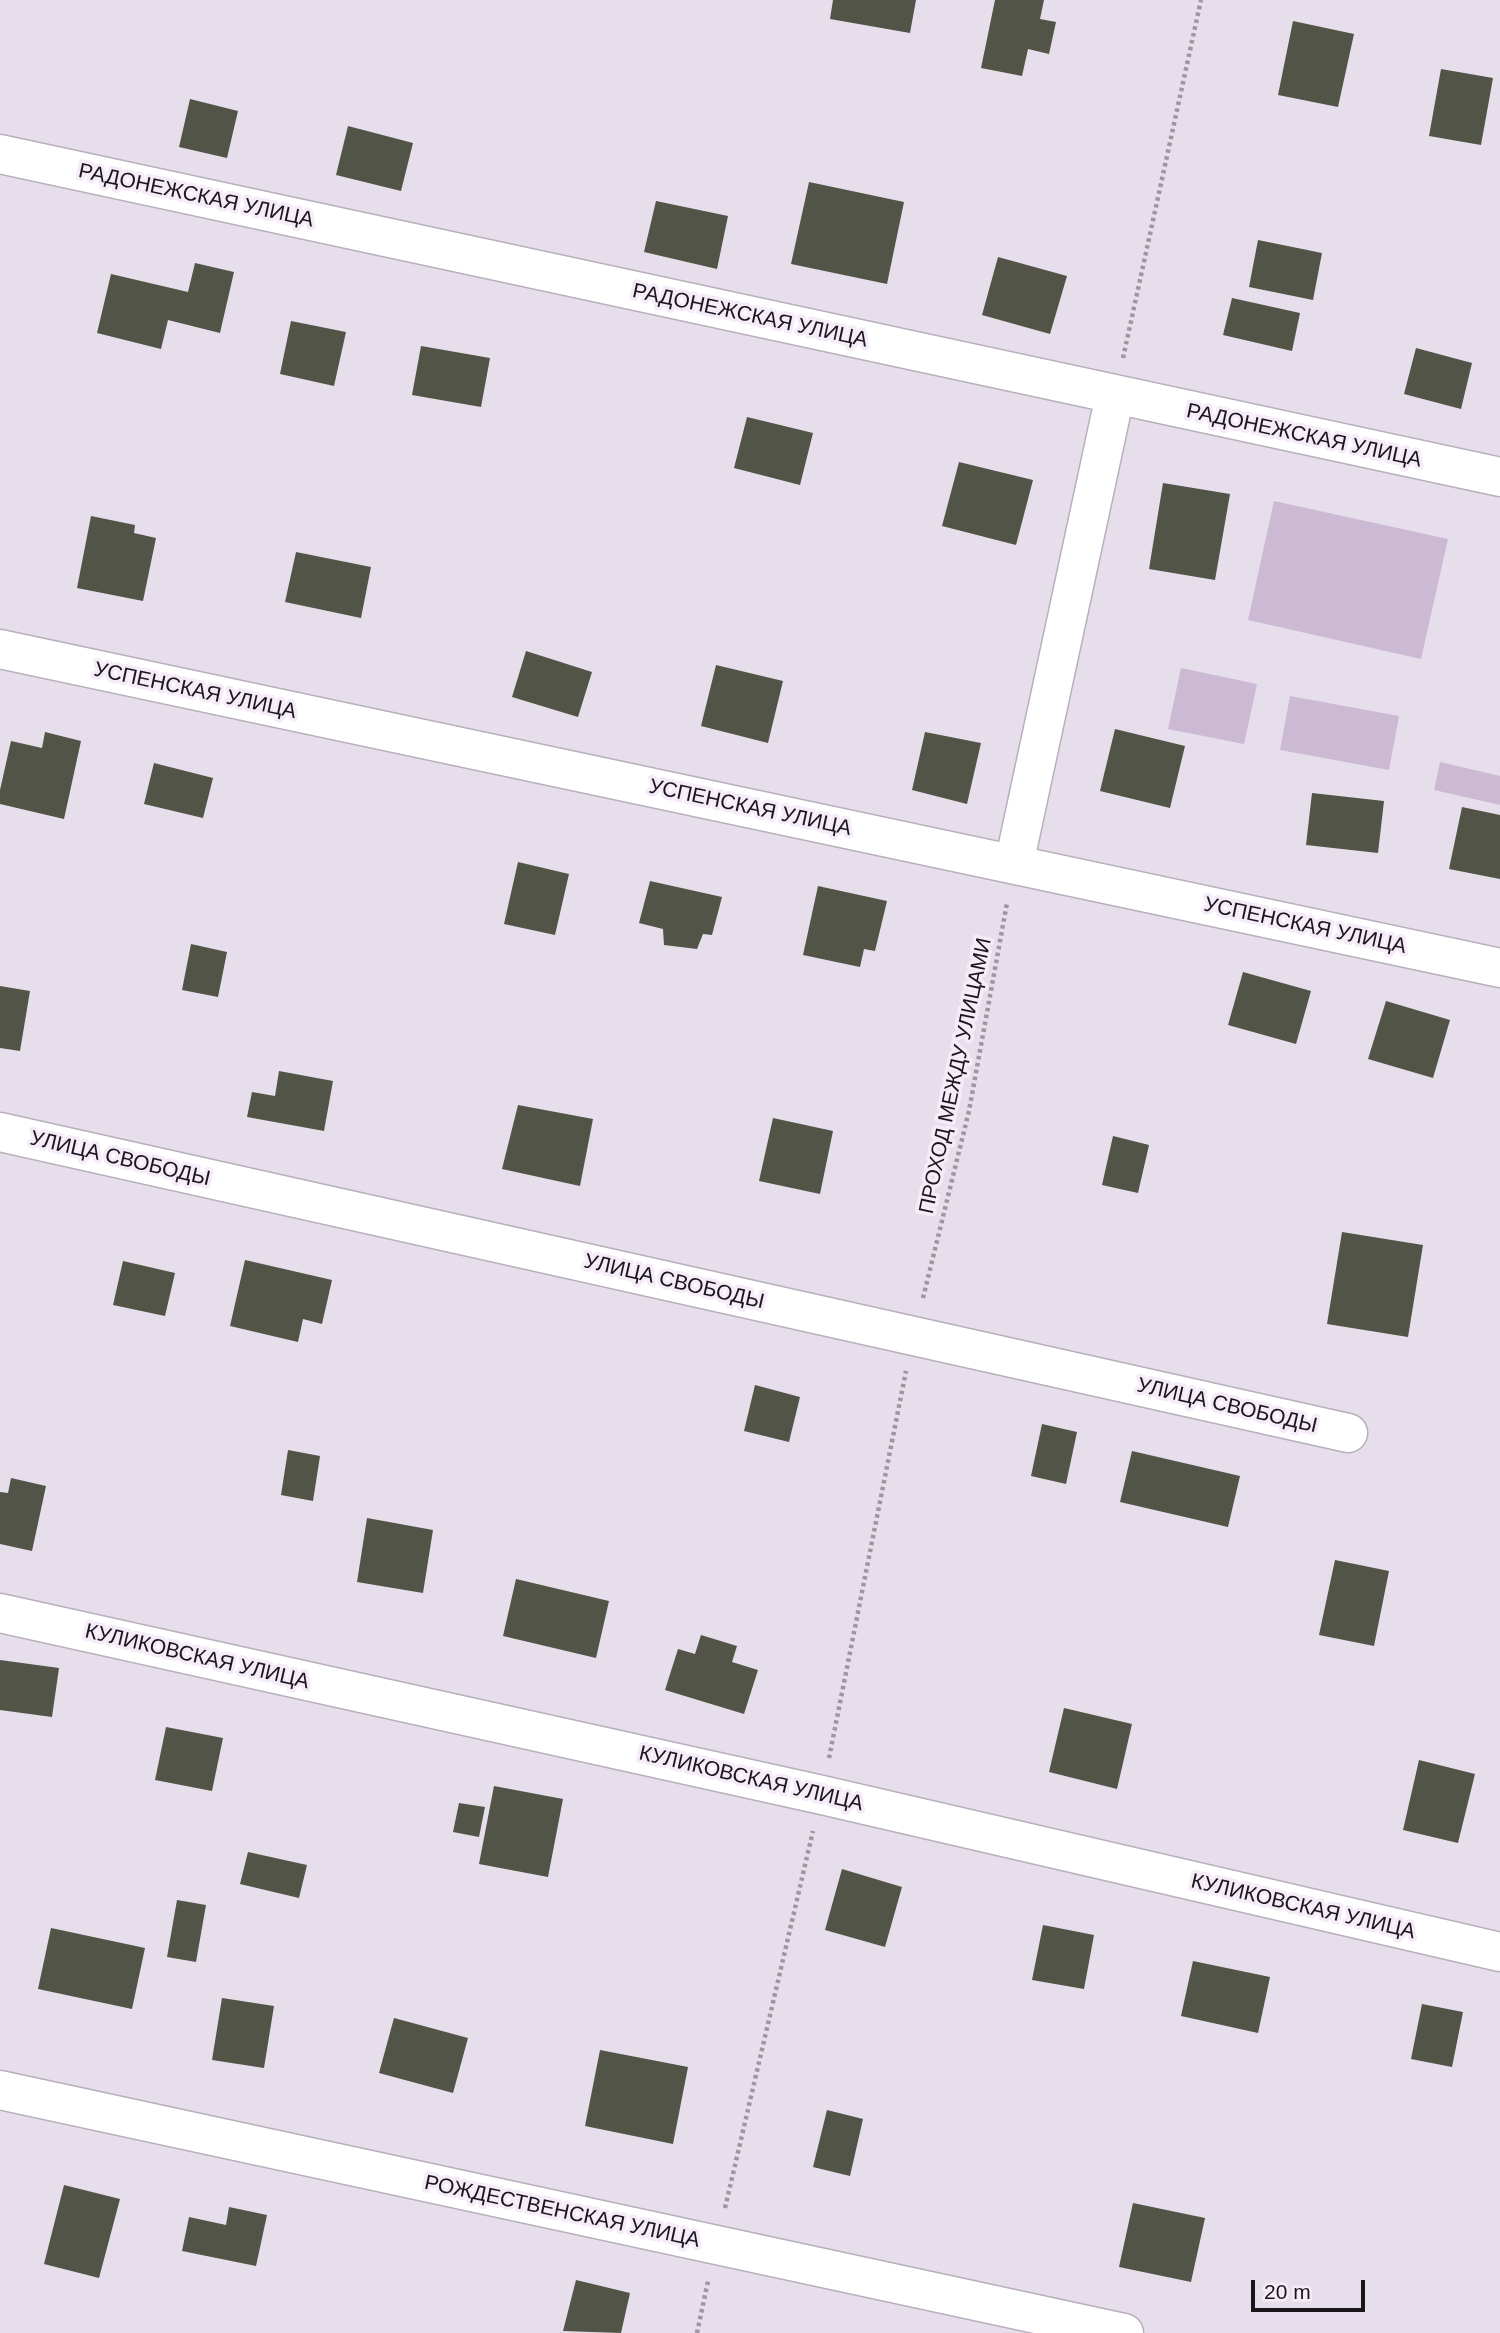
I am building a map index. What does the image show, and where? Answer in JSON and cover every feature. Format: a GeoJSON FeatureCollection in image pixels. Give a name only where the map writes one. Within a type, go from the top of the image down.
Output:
{"type":"FeatureCollection","features":[{"type":"Feature","properties":{"kind":"street","name":"РАДОНЕЖСКАЯ УЛИЦА"},"geometry":{"type":"LineString","coordinates":[[0,154],[1500,477]]}},
{"type":"Feature","properties":{"kind":"street"},"geometry":{"type":"LineString","coordinates":[[1014,864],[1115,395]]}},
{"type":"Feature","properties":{"kind":"street","name":"УСПЕНСКАЯ УЛИЦА"},"geometry":{"type":"LineString","coordinates":[[0,649],[1500,968]]}},
{"type":"Feature","properties":{"kind":"street","name":"УЛИЦА СВОБОДЫ"},"geometry":{"type":"LineString","coordinates":[[0,1132],[1348,1433]]}},
{"type":"Feature","properties":{"kind":"street","name":"КУЛИКОВСКАЯ УЛИЦА"},"geometry":{"type":"LineString","coordinates":[[0,1613],[822,1795],[1500,1952]]}},
{"type":"Feature","properties":{"kind":"street","name":"РОЖДЕСТВЕНСКАЯ УЛИЦА"},"geometry":{"type":"LineString","coordinates":[[0,2090],[1124,2333]]}},
{"type":"Feature","properties":{"kind":"path"},"geometry":{"type":"LineString","coordinates":[[1115,395],[1201,0]]}},
{"type":"Feature","properties":{"kind":"path","name":"ПРОХОД МЕЖДУ УЛИЦАМИ"},"geometry":{"type":"LineString","coordinates":[[914,1335],[969,1111],[1014,864]]}},
{"type":"Feature","properties":{"kind":"shaded area"},"geometry":{"type":"Polygon","coordinates":[[[1274,501],[1448,539],[1421,659],[1248,620],[1274,501]]]}},
{"type":"Feature","properties":{"kind":"shaded area"},"geometry":{"type":"Polygon","coordinates":[[[1181,668],[1257,684],[1244,744],[1168,729],[1181,668]]]}},
{"type":"Feature","properties":{"kind":"shaded area"},"geometry":{"type":"Polygon","coordinates":[[[1290,696],[1399,716],[1389,770],[1280,750],[1290,696]]]}},
{"type":"Feature","properties":{"kind":"shaded area"},"geometry":{"type":"Polygon","coordinates":[[[1440,762],[1500,776],[1500,805],[1434,790],[1440,762]]]}},
{"type":"Feature","properties":{"kind":"building"},"geometry":{"type":"Polygon","coordinates":[[[833,0],[916,0],[910,33],[830,19],[833,0]]]}},
{"type":"Feature","properties":{"kind":"building"},"geometry":{"type":"Polygon","coordinates":[[[995,0],[1044,0],[1040,19],[1056,22],[1049,54],[1028,49],[1022,76],[981,68],[995,0]]]}},
{"type":"Feature","properties":{"kind":"building"},"geometry":{"type":"Polygon","coordinates":[[[1293,21],[1354,34],[1338,107],[1278,95],[1293,21]]]}},
{"type":"Feature","properties":{"kind":"building"},"geometry":{"type":"Polygon","coordinates":[[[1441,69],[1493,78],[1481,145],[1429,136],[1441,69]]]}},
{"type":"Feature","properties":{"kind":"building"},"geometry":{"type":"Polygon","coordinates":[[[190,99],[238,111],[227,158],[179,147],[190,99]]]}},
{"type":"Feature","properties":{"kind":"building"},"geometry":{"type":"Polygon","coordinates":[[[348,126],[413,143],[401,191],[336,175],[348,126]]]}},
{"type":"Feature","properties":{"kind":"building"},"geometry":{"type":"Polygon","coordinates":[[[809,182],[904,202],[887,284],[791,264],[809,182]]]}},
{"type":"Feature","properties":{"kind":"building"},"geometry":{"type":"Polygon","coordinates":[[[656,201],[728,216],[717,269],[644,252],[656,201]]]}},
{"type":"Feature","properties":{"kind":"building"},"geometry":{"type":"Polygon","coordinates":[[[1258,240],[1322,253],[1313,300],[1249,287],[1258,240]]]}},
{"type":"Feature","properties":{"kind":"building"},"geometry":{"type":"Polygon","coordinates":[[[998,257],[1067,276],[1050,334],[982,315],[998,257]]]}},
{"type":"Feature","properties":{"kind":"building"},"geometry":{"type":"Polygon","coordinates":[[[195,263],[234,272],[220,333],[168,320],[161,349],[97,333],[111,274],[188,292],[195,263]]]}},
{"type":"Feature","properties":{"kind":"building"},"geometry":{"type":"Polygon","coordinates":[[[1232,298],[1300,313],[1292,351],[1223,335],[1232,298]]]}},
{"type":"Feature","properties":{"kind":"building"},"geometry":{"type":"Polygon","coordinates":[[[291,321],[346,332],[334,386],[280,374],[291,321]]]}},
{"type":"Feature","properties":{"kind":"building"},"geometry":{"type":"Polygon","coordinates":[[[421,346],[490,358],[481,407],[412,395],[421,346]]]}},
{"type":"Feature","properties":{"kind":"building"},"geometry":{"type":"Polygon","coordinates":[[[1416,348],[1472,363],[1461,409],[1404,394],[1416,348]]]}},
{"type":"Feature","properties":{"kind":"building"},"geometry":{"type":"Polygon","coordinates":[[[747,417],[813,433],[800,485],[734,468],[747,417]]]}},
{"type":"Feature","properties":{"kind":"building"},"geometry":{"type":"Polygon","coordinates":[[[959,462],[1033,480],[1016,545],[942,526],[959,462]]]}},
{"type":"Feature","properties":{"kind":"building"},"geometry":{"type":"Polygon","coordinates":[[[1163,483],[1230,494],[1215,580],[1149,569],[1163,483]]]}},
{"type":"Feature","properties":{"kind":"building"},"geometry":{"type":"Polygon","coordinates":[[[91,516],[135,525],[134,533],[156,538],[143,601],[77,588],[91,516]]]}},
{"type":"Feature","properties":{"kind":"building"},"geometry":{"type":"Polygon","coordinates":[[[296,552],[371,567],[361,618],[285,602],[296,552]]]}},
{"type":"Feature","properties":{"kind":"building"},"geometry":{"type":"Polygon","coordinates":[[[526,651],[592,672],[578,717],[512,697],[526,651]]]}},
{"type":"Feature","properties":{"kind":"building"},"geometry":{"type":"Polygon","coordinates":[[[716,665],[783,681],[768,743],[701,726],[716,665]]]}},
{"type":"Feature","properties":{"kind":"building"},"geometry":{"type":"Polygon","coordinates":[[[1115,729],[1185,746],[1170,808],[1100,791],[1115,729]]]}},
{"type":"Feature","properties":{"kind":"building"},"geometry":{"type":"Polygon","coordinates":[[[45,732],[81,741],[64,819],[0,804],[0,790],[11,741],[42,748],[45,732]]]}},
{"type":"Feature","properties":{"kind":"building"},"geometry":{"type":"Polygon","coordinates":[[[925,732],[981,743],[967,804],[912,790],[925,732]]]}},
{"type":"Feature","properties":{"kind":"building"},"geometry":{"type":"Polygon","coordinates":[[[154,763],[213,778],[203,818],[144,804],[154,763]]]}},
{"type":"Feature","properties":{"kind":"building"},"geometry":{"type":"Polygon","coordinates":[[[1312,793],[1384,801],[1378,853],[1306,845],[1312,793]]]}},
{"type":"Feature","properties":{"kind":"building"},"geometry":{"type":"Polygon","coordinates":[[[1462,807],[1500,815],[1500,879],[1449,869],[1462,807]]]}},
{"type":"Feature","properties":{"kind":"building"},"geometry":{"type":"Polygon","coordinates":[[[518,862],[569,874],[555,935],[504,924],[518,862]]]}},
{"type":"Feature","properties":{"kind":"building"},"geometry":{"type":"Polygon","coordinates":[[[650,881],[722,897],[712,935],[703,934],[697,949],[664,945],[663,929],[639,923],[650,881]]]}},
{"type":"Feature","properties":{"kind":"building"},"geometry":{"type":"Polygon","coordinates":[[[818,886],[887,901],[875,951],[864,949],[860,967],[803,955],[818,886]]]}},
{"type":"Feature","properties":{"kind":"building"},"geometry":{"type":"Polygon","coordinates":[[[191,944],[227,952],[218,997],[182,990],[191,944]]]}},
{"type":"Feature","properties":{"kind":"building"},"geometry":{"type":"Polygon","coordinates":[[[1243,972],[1311,991],[1296,1044],[1228,1025],[1243,972]]]}},
{"type":"Feature","properties":{"kind":"building"},"geometry":{"type":"Polygon","coordinates":[[[0,986],[30,991],[20,1051],[0,1048],[0,986]]]}},
{"type":"Feature","properties":{"kind":"building"},"geometry":{"type":"Polygon","coordinates":[[[1386,1001],[1450,1020],[1433,1078],[1368,1059],[1386,1001]]]}},
{"type":"Feature","properties":{"kind":"building"},"geometry":{"type":"Polygon","coordinates":[[[279,1071],[333,1081],[324,1131],[247,1117],[252,1092],[275,1096],[279,1071]]]}},
{"type":"Feature","properties":{"kind":"building"},"geometry":{"type":"Polygon","coordinates":[[[518,1105],[593,1119],[580,1186],[502,1169],[518,1105]]]}},
{"type":"Feature","properties":{"kind":"building"},"geometry":{"type":"Polygon","coordinates":[[[773,1118],[833,1131],[820,1194],[759,1181],[773,1118]]]}},
{"type":"Feature","properties":{"kind":"building"},"geometry":{"type":"Polygon","coordinates":[[[1113,1136],[1149,1145],[1138,1193],[1102,1185],[1113,1136]]]}},
{"type":"Feature","properties":{"kind":"building"},"geometry":{"type":"Polygon","coordinates":[[[1342,1232],[1423,1245],[1408,1337],[1327,1324],[1342,1232]]]}},
{"type":"Feature","properties":{"kind":"building"},"geometry":{"type":"Polygon","coordinates":[[[245,1260],[332,1280],[322,1324],[303,1319],[298,1342],[230,1326],[245,1260]]]}},
{"type":"Feature","properties":{"kind":"building"},"geometry":{"type":"Polygon","coordinates":[[[123,1261],[175,1273],[165,1316],[113,1305],[123,1261]]]}},
{"type":"Feature","properties":{"kind":"building"},"geometry":{"type":"Polygon","coordinates":[[[755,1385],[800,1397],[789,1442],[744,1431],[755,1385]]]}},
{"type":"Feature","properties":{"kind":"building"},"geometry":{"type":"Polygon","coordinates":[[[1042,1424],[1077,1432],[1066,1484],[1031,1476],[1042,1424]]]}},
{"type":"Feature","properties":{"kind":"building"},"geometry":{"type":"Polygon","coordinates":[[[288,1450],[320,1456],[313,1501],[281,1495],[288,1450]]]}},
{"type":"Feature","properties":{"kind":"building"},"geometry":{"type":"Polygon","coordinates":[[[1132,1451],[1240,1476],[1228,1527],[1120,1502],[1132,1451]]]}},
{"type":"Feature","properties":{"kind":"building"},"geometry":{"type":"Polygon","coordinates":[[[11,1478],[46,1486],[32,1551],[0,1544],[0,1492],[8,1493],[11,1478]]]}},
{"type":"Feature","properties":{"kind":"building"},"geometry":{"type":"Polygon","coordinates":[[[367,1518],[433,1530],[423,1593],[357,1582],[367,1518]]]}},
{"type":"Feature","properties":{"kind":"building"},"geometry":{"type":"Polygon","coordinates":[[[1335,1560],[1389,1571],[1374,1646],[1319,1635],[1335,1560]]]}},
{"type":"Feature","properties":{"kind":"building"},"geometry":{"type":"Polygon","coordinates":[[[516,1579],[609,1601],[596,1658],[503,1636],[516,1579]]]}},
{"type":"Feature","properties":{"kind":"building"},"geometry":{"type":"Polygon","coordinates":[[[701,1635],[737,1646],[732,1662],[758,1670],[744,1714],[665,1690],[678,1649],[695,1654],[701,1635]]]}},
{"type":"Feature","properties":{"kind":"building"},"geometry":{"type":"Polygon","coordinates":[[[0,1660],[59,1668],[52,1717],[0,1710],[0,1660]]]}},
{"type":"Feature","properties":{"kind":"building"},"geometry":{"type":"Polygon","coordinates":[[[1064,1708],[1132,1724],[1117,1789],[1049,1772],[1064,1708]]]}},
{"type":"Feature","properties":{"kind":"building"},"geometry":{"type":"Polygon","coordinates":[[[166,1727],[223,1738],[212,1791],[155,1780],[166,1727]]]}},
{"type":"Feature","properties":{"kind":"building"},"geometry":{"type":"Polygon","coordinates":[[[1419,1760],[1475,1774],[1458,1843],[1403,1830],[1419,1760]]]}},
{"type":"Feature","properties":{"kind":"building"},"geometry":{"type":"Polygon","coordinates":[[[494,1786],[563,1799],[548,1877],[479,1864],[494,1786]]]}},
{"type":"Feature","properties":{"kind":"building"},"geometry":{"type":"Polygon","coordinates":[[[459,1803],[485,1807],[479,1837],[453,1832],[459,1803]]]}},
{"type":"Feature","properties":{"kind":"building"},"geometry":{"type":"Polygon","coordinates":[[[248,1852],[307,1865],[299,1898],[240,1884],[248,1852]]]}},
{"type":"Feature","properties":{"kind":"building"},"geometry":{"type":"Polygon","coordinates":[[[842,1869],[902,1887],[885,1947],[825,1930],[842,1869]]]}},
{"type":"Feature","properties":{"kind":"building"},"geometry":{"type":"Polygon","coordinates":[[[177,1900],[206,1905],[196,1962],[167,1957],[177,1900]]]}},
{"type":"Feature","properties":{"kind":"building"},"geometry":{"type":"Polygon","coordinates":[[[1043,1925],[1094,1935],[1084,1989],[1032,1980],[1043,1925]]]}},
{"type":"Feature","properties":{"kind":"building"},"geometry":{"type":"Polygon","coordinates":[[[51,1928],[145,1948],[132,2009],[38,1989],[51,1928]]]}},
{"type":"Feature","properties":{"kind":"building"},"geometry":{"type":"Polygon","coordinates":[[[1193,1961],[1270,1977],[1258,2033],[1181,2016],[1193,1961]]]}},
{"type":"Feature","properties":{"kind":"building"},"geometry":{"type":"Polygon","coordinates":[[[222,1998],[274,2006],[264,2068],[212,2060],[222,1998]]]}},
{"type":"Feature","properties":{"kind":"building"},"geometry":{"type":"Polygon","coordinates":[[[1422,2004],[1463,2012],[1452,2067],[1411,2059],[1422,2004]]]}},
{"type":"Feature","properties":{"kind":"building"},"geometry":{"type":"Polygon","coordinates":[[[394,2018],[468,2038],[453,2093],[379,2073],[394,2018]]]}},
{"type":"Feature","properties":{"kind":"building"},"geometry":{"type":"Polygon","coordinates":[[[600,2050],[688,2067],[673,2144],[585,2126],[600,2050]]]}},
{"type":"Feature","properties":{"kind":"building"},"geometry":{"type":"Polygon","coordinates":[[[827,2110],[863,2119],[850,2176],[813,2167],[827,2110]]]}},
{"type":"Feature","properties":{"kind":"building"},"geometry":{"type":"Polygon","coordinates":[[[64,2185],[120,2199],[99,2278],[44,2264],[64,2185]]]}},
{"type":"Feature","properties":{"kind":"building"},"geometry":{"type":"Polygon","coordinates":[[[1133,2203],[1205,2218],[1191,2282],[1119,2267],[1133,2203]]]}},
{"type":"Feature","properties":{"kind":"building"},"geometry":{"type":"Polygon","coordinates":[[[229,2207],[267,2215],[256,2266],[182,2251],[189,2217],[226,2225],[229,2207]]]}},
{"type":"Feature","properties":{"kind":"building"},"geometry":{"type":"Polygon","coordinates":[[[576,2280],[630,2293],[621,2333],[563,2331],[576,2280]]]}}]}
